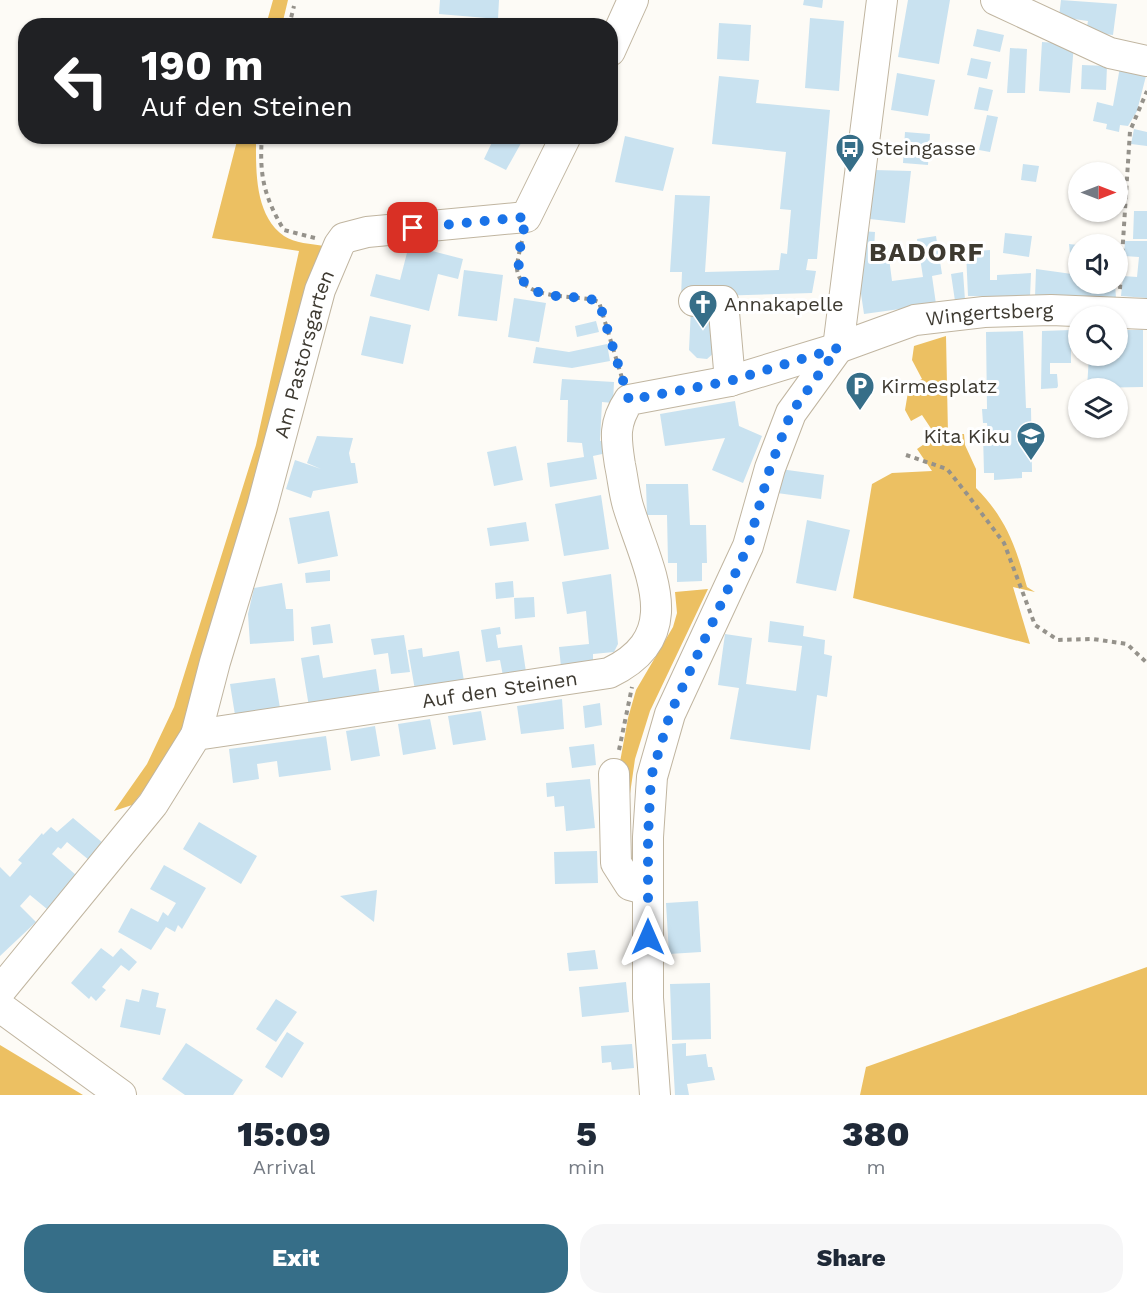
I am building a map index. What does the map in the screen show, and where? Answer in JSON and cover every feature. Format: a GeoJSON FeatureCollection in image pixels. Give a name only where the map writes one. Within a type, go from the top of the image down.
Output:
{"type":"FeatureCollection","features":[{"type":"Feature","properties":{"kind":"street"},"geometry":{"type":"LineString","coordinates":[[618,33],[633,0]]}},
{"type":"Feature","properties":{"kind":"street"},"geometry":{"type":"LineString","coordinates":[[655,1095],[648,998],[651,777],[670,714],[748,546],[770,468],[791,413],[838,348],[882,0]]}},
{"type":"Feature","properties":{"kind":"street"},"geometry":{"type":"LineString","coordinates":[[996,0],[1110,53],[1147,61]]}},
{"type":"Feature","properties":{"kind":"street"},"geometry":{"type":"LineString","coordinates":[[526,217],[562,144]]}},
{"type":"Feature","properties":{"kind":"street","name":"Am Pastorsgarten"},"geometry":{"type":"LineString","coordinates":[[196,735],[215,662],[262,507],[320,290],[339,245],[344,238],[368,232],[526,217]]}},
{"type":"Feature","properties":{"kind":"street"},"geometry":{"type":"LineString","coordinates":[[694,301],[723,301],[730,381]]}},
{"type":"Feature","properties":{"kind":"street","name":"Wingertsberg"},"geometry":{"type":"LineString","coordinates":[[838,348],[915,320],[984,312],[1042,310],[1133,314]]}},
{"type":"Feature","properties":{"kind":"street"},"geometry":{"type":"LineString","coordinates":[[629,400],[730,381],[838,348]]}},
{"type":"Feature","properties":{"kind":"street","name":"Auf den Steinen"},"geometry":{"type":"LineString","coordinates":[[196,735],[609,673],[627,664],[648,642],[656,618],[657,598],[627,503],[616,438],[619,415],[629,400]]}},
{"type":"Feature","properties":{"kind":"street"},"geometry":{"type":"LineString","coordinates":[[0,991],[153,804],[196,735]]}},
{"type":"Feature","properties":{"kind":"street"},"geometry":{"type":"LineString","coordinates":[[614,774],[616,863],[630,885],[648,890]]}},
{"type":"Feature","properties":{"kind":"street"},"geometry":{"type":"LineString","coordinates":[[0,1007],[121,1095]]}},
{"type":"Feature","properties":{"kind":"path"},"geometry":{"type":"LineString","coordinates":[[291,18],[294,6]]}},
{"type":"Feature","properties":{"kind":"path"},"geometry":{"type":"LineString","coordinates":[[1133,314],[1130,131],[1147,91]]}},
{"type":"Feature","properties":{"kind":"path"},"geometry":{"type":"LineString","coordinates":[[261,144],[260,166],[271,208],[284,230],[339,245]]}},
{"type":"Feature","properties":{"kind":"path"},"geometry":{"type":"LineString","coordinates":[[526,217],[517,268],[521,279],[530,287],[554,296],[591,298],[599,302],[629,400]]}},
{"type":"Feature","properties":{"kind":"path"},"geometry":{"type":"LineString","coordinates":[[906,455],[947,469],[967,494],[1004,543],[1035,625],[1058,640],[1093,639],[1127,644],[1147,663]]}},
{"type":"Feature","properties":{"kind":"path"},"geometry":{"type":"LineString","coordinates":[[614,774],[631,693]]}},
{"type":"Feature","properties":{"kind":"shaded area"},"geometry":{"type":"Polygon","coordinates":[[[273,0],[288,0],[284,18],[268,18],[273,0]]]}},
{"type":"Feature","properties":{"kind":"shaded area"},"geometry":{"type":"Polygon","coordinates":[[[236,144],[256,144],[259,191],[267,216],[274,227],[293,240],[324,246],[184,729],[158,772],[132,805],[114,811],[147,764],[174,707],[256,445],[299,251],[212,238],[236,144]]]}},
{"type":"Feature","properties":{"kind":"shaded area"},"geometry":{"type":"Polygon","coordinates":[[[946,336],[948,434],[964,434],[965,445],[976,469],[976,488],[995,510],[1009,534],[1027,587],[1035,592],[1013,587],[1030,644],[853,598],[872,484],[892,473],[932,471],[917,449],[936,436],[922,415],[911,421],[905,410],[909,386],[922,379],[912,360],[914,346],[946,336]]]}},
{"type":"Feature","properties":{"kind":"shaded area"},"geometry":{"type":"Polygon","coordinates":[[[708,589],[650,711],[635,759],[628,808],[618,773],[628,718],[636,690],[673,627],[677,613],[675,592],[708,589]]]}},
{"type":"Feature","properties":{"kind":"shaded area"},"geometry":{"type":"Polygon","coordinates":[[[1147,967],[1147,1095],[860,1095],[866,1067],[1147,967]]]}},
{"type":"Feature","properties":{"kind":"shaded area"},"geometry":{"type":"Polygon","coordinates":[[[0,1045],[83,1095],[0,1095],[0,1045]]]}},
{"type":"Feature","properties":{"kind":"building"},"geometry":{"type":"Polygon","coordinates":[[[440,0],[499,0],[498,18],[439,14],[440,0]]]}},
{"type":"Feature","properties":{"kind":"building"},"geometry":{"type":"Polygon","coordinates":[[[804,0],[823,0],[822,8],[803,5],[804,0]]]}},
{"type":"Feature","properties":{"kind":"building"},"geometry":{"type":"Polygon","coordinates":[[[908,0],[950,0],[939,64],[898,57],[908,0]]]}},
{"type":"Feature","properties":{"kind":"building"},"geometry":{"type":"Polygon","coordinates":[[[1061,0],[1117,4],[1113,35],[1086,32],[1088,21],[1059,17],[1061,0]]]}},
{"type":"Feature","properties":{"kind":"building"},"geometry":{"type":"Polygon","coordinates":[[[810,18],[844,21],[839,91],[805,88],[810,18]]]}},
{"type":"Feature","properties":{"kind":"building"},"geometry":{"type":"Polygon","coordinates":[[[719,23],[751,25],[749,61],[717,59],[719,23]]]}},
{"type":"Feature","properties":{"kind":"building"},"geometry":{"type":"Polygon","coordinates":[[[977,29],[1004,35],[1000,52],[973,46],[977,29]]]}},
{"type":"Feature","properties":{"kind":"building"},"geometry":{"type":"Polygon","coordinates":[[[1042,42],[1074,44],[1070,93],[1039,91],[1042,42]]]}},
{"type":"Feature","properties":{"kind":"building"},"geometry":{"type":"Polygon","coordinates":[[[1010,48],[1027,49],[1025,93],[1007,93],[1010,48]]]}},
{"type":"Feature","properties":{"kind":"building"},"geometry":{"type":"Polygon","coordinates":[[[971,58],[991,62],[987,79],[967,75],[971,58]]]}},
{"type":"Feature","properties":{"kind":"building"},"geometry":{"type":"Polygon","coordinates":[[[1082,65],[1107,66],[1106,90],[1081,89],[1082,65]]]}},
{"type":"Feature","properties":{"kind":"building"},"geometry":{"type":"Polygon","coordinates":[[[1120,67],[1147,72],[1137,111],[1128,126],[1120,125],[1119,132],[1106,129],[1107,124],[1093,121],[1097,102],[1113,106],[1120,67]]]}},
{"type":"Feature","properties":{"kind":"building"},"geometry":{"type":"Polygon","coordinates":[[[897,73],[935,80],[928,116],[891,110],[897,73]]]}},
{"type":"Feature","properties":{"kind":"building"},"geometry":{"type":"Polygon","coordinates":[[[719,76],[759,80],[756,103],[830,110],[817,259],[808,259],[806,270],[816,271],[812,293],[681,297],[682,272],[670,272],[675,195],[710,196],[705,272],[779,270],[781,253],[787,254],[791,210],[780,209],[786,152],[712,144],[719,76]]]}},
{"type":"Feature","properties":{"kind":"building"},"geometry":{"type":"Polygon","coordinates":[[[979,87],[993,90],[988,111],[974,109],[979,87]]]}},
{"type":"Feature","properties":{"kind":"building"},"geometry":{"type":"Polygon","coordinates":[[[987,115],[998,117],[990,152],[979,150],[987,115]]]}},
{"type":"Feature","properties":{"kind":"building"},"geometry":{"type":"Polygon","coordinates":[[[1134,129],[1147,132],[1147,146],[1131,144],[1134,129]]]}},
{"type":"Feature","properties":{"kind":"building"},"geometry":{"type":"Polygon","coordinates":[[[905,132],[930,134],[928,165],[903,163],[905,132]]]}},
{"type":"Feature","properties":{"kind":"building"},"geometry":{"type":"Polygon","coordinates":[[[625,136],[674,148],[663,191],[615,182],[625,136]]]}},
{"type":"Feature","properties":{"kind":"building"},"geometry":{"type":"Polygon","coordinates":[[[491,144],[521,144],[506,170],[484,159],[491,144]]]}},
{"type":"Feature","properties":{"kind":"building"},"geometry":{"type":"Polygon","coordinates":[[[1023,164],[1039,166],[1036,182],[1021,180],[1023,164]]]}},
{"type":"Feature","properties":{"kind":"building"},"geometry":{"type":"Polygon","coordinates":[[[874,170],[911,171],[905,223],[870,219],[874,170]]]}},
{"type":"Feature","properties":{"kind":"building"},"geometry":{"type":"Polygon","coordinates":[[[1134,211],[1147,211],[1147,239],[1133,239],[1134,211]]]}},
{"type":"Feature","properties":{"kind":"building"},"geometry":{"type":"Polygon","coordinates":[[[861,231],[875,232],[874,250],[888,250],[892,281],[923,277],[917,239],[936,236],[942,274],[932,276],[936,304],[864,314],[860,287],[861,231]]]}},
{"type":"Feature","properties":{"kind":"building"},"geometry":{"type":"Polygon","coordinates":[[[1005,233],[1032,236],[1029,257],[1003,253],[1005,233]]]}},
{"type":"Feature","properties":{"kind":"building"},"geometry":{"type":"Polygon","coordinates":[[[1128,241],[1147,241],[1147,298],[1121,296],[1121,294],[1128,294],[1128,276],[1137,277],[1139,257],[1128,256],[1128,241]]]}},
{"type":"Feature","properties":{"kind":"building"},"geometry":{"type":"Polygon","coordinates":[[[409,245],[463,259],[458,279],[438,274],[429,311],[370,296],[376,274],[400,280],[409,245]]]}},
{"type":"Feature","properties":{"kind":"building"},"geometry":{"type":"Polygon","coordinates":[[[990,250],[990,280],[997,280],[997,275],[1031,273],[1030,297],[968,296],[966,252],[990,250]]]}},
{"type":"Feature","properties":{"kind":"building"},"geometry":{"type":"Polygon","coordinates":[[[1036,269],[1068,273],[1068,294],[1116,294],[1116,298],[1035,297],[1036,269]]]}},
{"type":"Feature","properties":{"kind":"building"},"geometry":{"type":"Polygon","coordinates":[[[464,270],[503,275],[497,321],[458,316],[464,270]]]}},
{"type":"Feature","properties":{"kind":"building"},"geometry":{"type":"Polygon","coordinates":[[[963,272],[965,300],[955,301],[951,274],[963,272]]]}},
{"type":"Feature","properties":{"kind":"building"},"geometry":{"type":"Polygon","coordinates":[[[514,298],[546,303],[539,342],[508,337],[514,298]]]}},
{"type":"Feature","properties":{"kind":"building","name":"Annakapelle"},"geometry":{"type":"Polygon","coordinates":[[[691,308],[717,309],[715,352],[707,359],[697,358],[689,350],[691,308]]]}},
{"type":"Feature","properties":{"kind":"building"},"geometry":{"type":"Polygon","coordinates":[[[370,316],[411,325],[403,364],[361,355],[370,316]]]}},
{"type":"Feature","properties":{"kind":"building"},"geometry":{"type":"Polygon","coordinates":[[[596,321],[599,332],[577,337],[575,326],[596,321]]]}},
{"type":"Feature","properties":{"kind":"building"},"geometry":{"type":"Polygon","coordinates":[[[1068,330],[1068,363],[1050,363],[1050,374],[1057,374],[1057,388],[1041,389],[1042,331],[1068,330]]]}},
{"type":"Feature","properties":{"kind":"building"},"geometry":{"type":"Polygon","coordinates":[[[1128,330],[1143,330],[1143,387],[1128,387],[1128,378],[1088,378],[1088,366],[1128,366],[1128,330]]]}},
{"type":"Feature","properties":{"kind":"building","name":"Kita Kiku"},"geometry":{"type":"Polygon","coordinates":[[[1023,331],[1026,408],[1031,408],[1032,472],[1022,472],[1022,478],[994,480],[994,473],[984,473],[983,434],[988,434],[987,423],[983,423],[982,409],[987,409],[986,332],[1023,331]]]}},
{"type":"Feature","properties":{"kind":"building"},"geometry":{"type":"Polygon","coordinates":[[[607,344],[610,361],[572,368],[533,363],[536,347],[569,352],[607,344]]]}},
{"type":"Feature","properties":{"kind":"building"},"geometry":{"type":"Polygon","coordinates":[[[562,379],[614,382],[613,403],[602,402],[600,441],[605,440],[607,453],[593,456],[597,479],[550,487],[547,463],[584,457],[582,443],[567,442],[568,400],[560,400],[562,379]]]}},
{"type":"Feature","properties":{"kind":"building"},"geometry":{"type":"Polygon","coordinates":[[[735,401],[739,426],[762,436],[743,483],[712,470],[725,438],[665,446],[660,414],[735,401]]]}},
{"type":"Feature","properties":{"kind":"building"},"geometry":{"type":"Polygon","coordinates":[[[317,436],[353,438],[349,453],[351,463],[355,463],[358,483],[313,491],[311,498],[286,489],[295,460],[321,469],[307,463],[317,436]]]}},
{"type":"Feature","properties":{"kind":"building"},"geometry":{"type":"Polygon","coordinates":[[[516,446],[523,480],[494,486],[487,452],[516,446]]]}},
{"type":"Feature","properties":{"kind":"building"},"geometry":{"type":"Polygon","coordinates":[[[780,469],[824,475],[821,499],[777,493],[780,469]]]}},
{"type":"Feature","properties":{"kind":"building"},"geometry":{"type":"Polygon","coordinates":[[[646,484],[688,484],[690,525],[706,525],[707,563],[702,563],[702,581],[677,582],[677,563],[668,563],[667,515],[647,515],[646,484]]]}},
{"type":"Feature","properties":{"kind":"building"},"geometry":{"type":"Polygon","coordinates":[[[601,495],[609,549],[564,556],[555,504],[601,495]]]}},
{"type":"Feature","properties":{"kind":"building"},"geometry":{"type":"Polygon","coordinates":[[[329,511],[338,556],[298,564],[289,518],[329,511]]]}},
{"type":"Feature","properties":{"kind":"building"},"geometry":{"type":"Polygon","coordinates":[[[807,520],[850,530],[836,591],[796,583],[807,520]]]}},
{"type":"Feature","properties":{"kind":"building"},"geometry":{"type":"Polygon","coordinates":[[[526,522],[529,541],[490,546],[487,528],[526,522]]]}},
{"type":"Feature","properties":{"kind":"building"},"geometry":{"type":"Polygon","coordinates":[[[330,570],[330,581],[306,583],[305,573],[330,570]]]}},
{"type":"Feature","properties":{"kind":"building"},"geometry":{"type":"Polygon","coordinates":[[[611,574],[618,644],[614,652],[593,654],[593,661],[561,667],[559,647],[589,644],[586,611],[567,614],[562,582],[611,574]]]}},
{"type":"Feature","properties":{"kind":"building"},"geometry":{"type":"Polygon","coordinates":[[[513,581],[514,597],[496,599],[495,583],[513,581]]]}},
{"type":"Feature","properties":{"kind":"building"},"geometry":{"type":"Polygon","coordinates":[[[282,583],[286,609],[293,609],[294,641],[250,644],[248,614],[254,588],[282,583]]]}},
{"type":"Feature","properties":{"kind":"building"},"geometry":{"type":"Polygon","coordinates":[[[534,597],[535,617],[515,619],[514,598],[534,597]]]}},
{"type":"Feature","properties":{"kind":"building"},"geometry":{"type":"Polygon","coordinates":[[[770,621],[804,626],[803,636],[825,640],[824,654],[832,656],[827,697],[817,695],[810,750],[730,739],[739,688],[718,685],[725,634],[752,638],[746,684],[796,691],[802,646],[768,642],[770,621]]]}},
{"type":"Feature","properties":{"kind":"building"},"geometry":{"type":"Polygon","coordinates":[[[330,624],[333,643],[313,645],[311,627],[330,624]]]}},
{"type":"Feature","properties":{"kind":"building"},"geometry":{"type":"Polygon","coordinates":[[[500,627],[501,634],[496,635],[498,648],[522,645],[526,672],[503,676],[500,660],[486,662],[481,630],[500,627]]]}},
{"type":"Feature","properties":{"kind":"building"},"geometry":{"type":"Polygon","coordinates":[[[404,635],[410,672],[391,674],[388,653],[374,655],[371,639],[404,635]]]}},
{"type":"Feature","properties":{"kind":"building"},"geometry":{"type":"Polygon","coordinates":[[[422,648],[423,657],[459,651],[464,681],[415,690],[408,650],[422,648]]]}},
{"type":"Feature","properties":{"kind":"building"},"geometry":{"type":"Polygon","coordinates":[[[319,655],[323,678],[376,669],[380,695],[309,707],[301,658],[319,655]]]}},
{"type":"Feature","properties":{"kind":"building"},"geometry":{"type":"Polygon","coordinates":[[[275,678],[280,708],[235,715],[230,684],[275,678]]]}},
{"type":"Feature","properties":{"kind":"building"},"geometry":{"type":"Polygon","coordinates":[[[562,699],[564,729],[521,734],[517,706],[562,699]]]}},
{"type":"Feature","properties":{"kind":"building"},"geometry":{"type":"Polygon","coordinates":[[[600,703],[602,725],[585,728],[583,706],[600,703]]]}},
{"type":"Feature","properties":{"kind":"building"},"geometry":{"type":"Polygon","coordinates":[[[481,711],[486,740],[453,745],[448,716],[481,711]]]}},
{"type":"Feature","properties":{"kind":"building"},"geometry":{"type":"Polygon","coordinates":[[[430,719],[436,749],[403,755],[398,724],[430,719]]]}},
{"type":"Feature","properties":{"kind":"building"},"geometry":{"type":"Polygon","coordinates":[[[375,726],[380,756],[351,761],[346,731],[375,726]]]}},
{"type":"Feature","properties":{"kind":"building"},"geometry":{"type":"Polygon","coordinates":[[[326,736],[331,770],[279,777],[277,761],[257,764],[259,779],[233,783],[229,749],[326,736]]]}},
{"type":"Feature","properties":{"kind":"building"},"geometry":{"type":"Polygon","coordinates":[[[594,744],[596,765],[572,768],[569,747],[594,744]]]}},
{"type":"Feature","properties":{"kind":"building"},"geometry":{"type":"Polygon","coordinates":[[[590,779],[595,828],[566,831],[564,806],[555,807],[554,796],[547,797],[546,783],[590,779]]]}},
{"type":"Feature","properties":{"kind":"building"},"geometry":{"type":"Polygon","coordinates":[[[73,818],[103,843],[89,860],[67,842],[61,849],[58,847],[52,854],[76,875],[47,909],[30,895],[20,906],[36,922],[0,956],[0,867],[10,877],[22,863],[18,860],[42,833],[43,835],[51,827],[57,832],[73,818]]]}},
{"type":"Feature","properties":{"kind":"building"},"geometry":{"type":"Polygon","coordinates":[[[199,822],[257,856],[241,884],[183,849],[199,822]]]}},
{"type":"Feature","properties":{"kind":"building"},"geometry":{"type":"Polygon","coordinates":[[[597,851],[598,883],[555,884],[554,852],[597,851]]]}},
{"type":"Feature","properties":{"kind":"building"},"geometry":{"type":"Polygon","coordinates":[[[164,865],[206,888],[182,929],[178,925],[175,932],[166,927],[151,950],[118,932],[131,908],[158,922],[163,912],[168,916],[176,903],[150,889],[164,865]]]}},
{"type":"Feature","properties":{"kind":"building"},"geometry":{"type":"Polygon","coordinates":[[[377,890],[374,922],[340,896],[377,890]]]}},
{"type":"Feature","properties":{"kind":"building"},"geometry":{"type":"Polygon","coordinates":[[[698,901],[701,952],[669,954],[666,903],[698,901]]]}},
{"type":"Feature","properties":{"kind":"building"},"geometry":{"type":"Polygon","coordinates":[[[101,948],[113,957],[121,948],[137,962],[129,971],[121,965],[102,987],[106,990],[96,1001],[91,996],[89,999],[71,983],[101,948]]]}},
{"type":"Feature","properties":{"kind":"building"},"geometry":{"type":"Polygon","coordinates":[[[595,950],[598,969],[569,971],[567,953],[595,950]]]}},
{"type":"Feature","properties":{"kind":"building"},"geometry":{"type":"Polygon","coordinates":[[[626,982],[629,1012],[582,1017],[579,987],[626,982]]]}},
{"type":"Feature","properties":{"kind":"building"},"geometry":{"type":"Polygon","coordinates":[[[710,983],[711,1039],[672,1040],[670,984],[710,983]]]}},
{"type":"Feature","properties":{"kind":"building"},"geometry":{"type":"Polygon","coordinates":[[[142,989],[159,993],[156,1007],[166,1009],[160,1035],[120,1027],[126,999],[139,1002],[142,989]]]}},
{"type":"Feature","properties":{"kind":"building"},"geometry":{"type":"Polygon","coordinates":[[[276,999],[297,1012],[276,1042],[256,1029],[276,999]]]}},
{"type":"Feature","properties":{"kind":"building"},"geometry":{"type":"Polygon","coordinates":[[[287,1032],[304,1043],[282,1078],[265,1067],[287,1032]]]}},
{"type":"Feature","properties":{"kind":"building"},"geometry":{"type":"Polygon","coordinates":[[[186,1043],[243,1080],[233,1095],[185,1095],[162,1079],[186,1043]]]}},
{"type":"Feature","properties":{"kind":"building"},"geometry":{"type":"Polygon","coordinates":[[[686,1043],[686,1056],[706,1054],[708,1067],[712,1067],[715,1080],[687,1084],[689,1095],[675,1095],[672,1044],[686,1043]]]}},
{"type":"Feature","properties":{"kind":"building"},"geometry":{"type":"Polygon","coordinates":[[[632,1044],[634,1068],[612,1070],[611,1062],[602,1063],[601,1046],[632,1044]]]}},
{"type":"Feature","properties":{"kind":"place","name":"Steingasse"},"geometry":{"type":"Point","coordinates":[850,174]}},
{"type":"Feature","properties":{"kind":"place","name":"Annakapelle"},"geometry":{"type":"Point","coordinates":[703,330]}},
{"type":"Feature","properties":{"kind":"place","name":"Kirmesplatz"},"geometry":{"type":"Point","coordinates":[860,412]}},
{"type":"Feature","properties":{"kind":"place","name":"Kita Kiku"},"geometry":{"type":"Point","coordinates":[1031,462]}},
{"type":"Feature","properties":{"kind":"district","name":"BADORF"},"geometry":{"type":"Point","coordinates":[927,252]}},
{"type":"Feature","properties":{"kind":"route"},"geometry":{"type":"LineString","coordinates":[[413,228],[526,217],[517,268],[521,279],[530,287],[554,296],[591,298],[599,302],[603,308],[629,400],[730,381],[838,348],[791,413],[770,468],[748,546],[670,714],[651,777],[648,837],[648,937]]}}]}
